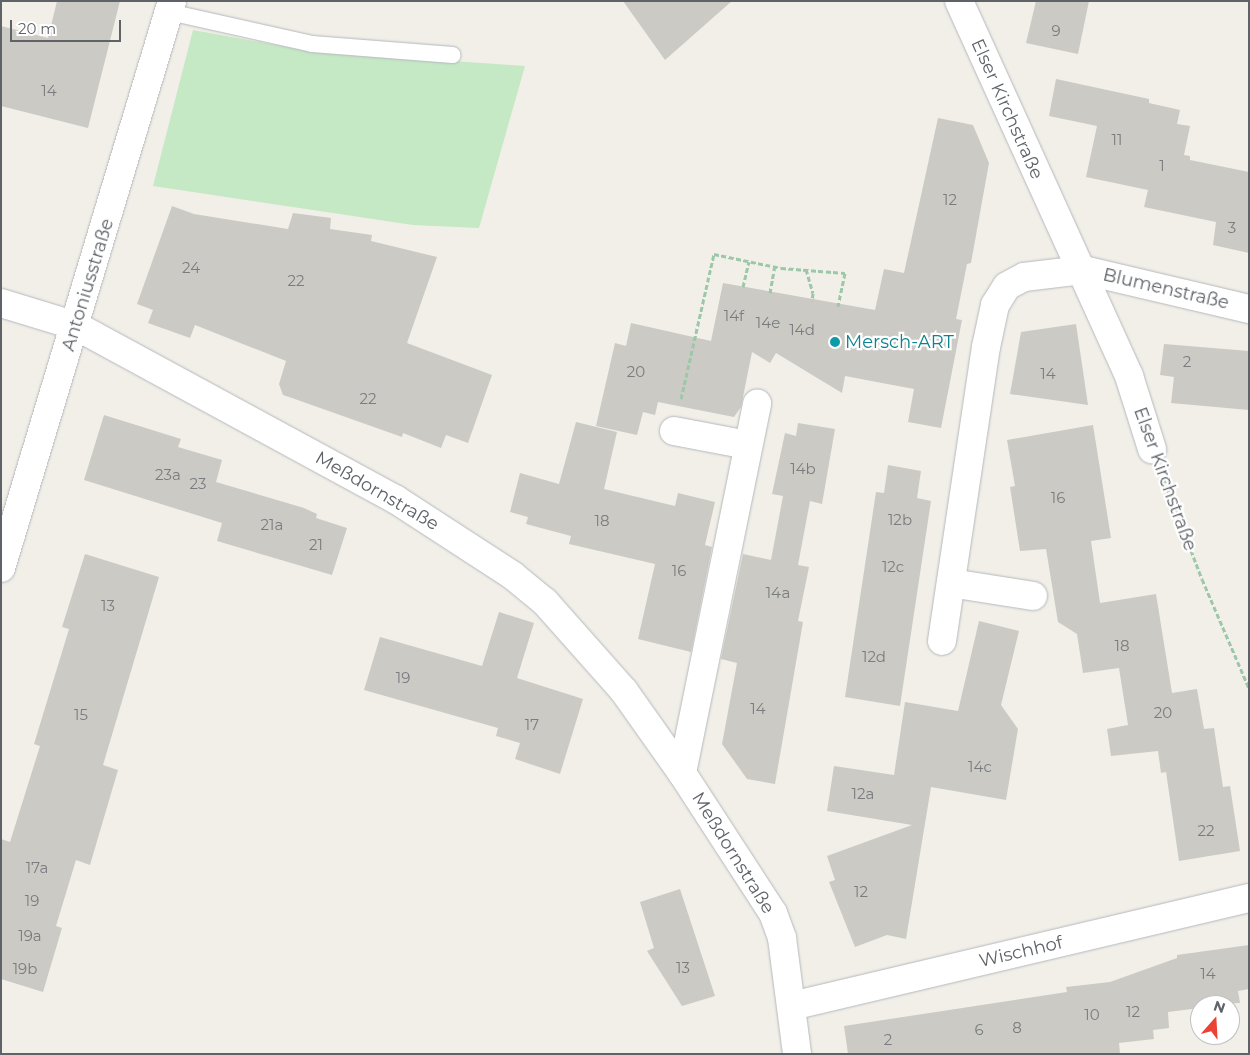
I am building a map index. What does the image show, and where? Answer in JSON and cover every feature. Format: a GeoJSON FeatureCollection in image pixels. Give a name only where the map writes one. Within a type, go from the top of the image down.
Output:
{"type":"FeatureCollection","features":[{"type":"Feature","properties":{"kind":"street","name":"Elser Kirchstraße"},"geometry":{"type":"LineString","coordinates":[[959,1],[1021,144],[1083,270],[1129,376],[1152,449]]}},
{"type":"Feature","properties":{"kind":"street","name":"Antoniusstraße"},"geometry":{"type":"LineString","coordinates":[[1,568],[76,326],[170,7]]}},
{"type":"Feature","properties":{"kind":"street","name":"Blumenstraße"},"geometry":{"type":"LineString","coordinates":[[1083,270],[1249,309]]}},
{"type":"Feature","properties":{"kind":"street"},"geometry":{"type":"LineString","coordinates":[[942,641],[986,347],[995,305],[1007,286],[1024,276],[1083,270]]}},
{"type":"Feature","properties":{"kind":"street","name":"Meßdornstraße"},"geometry":{"type":"LineString","coordinates":[[1,303],[76,326],[395,499],[512,575],[574,632],[624,691],[682,773],[773,914],[782,938],[797,1054]]}},
{"type":"Feature","properties":{"kind":"street","name":"Meßdornstraße"},"geometry":{"type":"LineString","coordinates":[[682,773],[757,404]]}},
{"type":"Feature","properties":{"kind":"street"},"geometry":{"type":"LineString","coordinates":[[674,431],[748,446]]}},
{"type":"Feature","properties":{"kind":"street"},"geometry":{"type":"LineString","coordinates":[[951,584],[1033,596]]}},
{"type":"Feature","properties":{"kind":"street","name":"Wischhof"},"geometry":{"type":"LineString","coordinates":[[792,1006],[1249,898]]}},
{"type":"Feature","properties":{"kind":"lane"},"geometry":{"type":"LineString","coordinates":[[170,7],[312,44],[453,55]]}},
{"type":"Feature","properties":{"kind":"path"},"geometry":{"type":"LineString","coordinates":[[674,431],[714,254],[775,266],[845,273],[838,306]]}},
{"type":"Feature","properties":{"kind":"path"},"geometry":{"type":"LineString","coordinates":[[743,287],[749,262]]}},
{"type":"Feature","properties":{"kind":"path"},"geometry":{"type":"LineString","coordinates":[[770,292],[775,266]]}},
{"type":"Feature","properties":{"kind":"path"},"geometry":{"type":"LineString","coordinates":[[806,269],[813,293],[812,301]]}},
{"type":"Feature","properties":{"kind":"path","name":"Elser Kirchstraße"},"geometry":{"type":"LineString","coordinates":[[1152,449],[1202,579],[1249,688]]}},
{"type":"Feature","properties":{"kind":"green space"},"geometry":{"type":"Polygon","coordinates":[[[193,30],[309,51],[525,66],[479,228],[413,225],[153,186],[193,30]]]}},
{"type":"Feature","properties":{"kind":"building"},"geometry":{"type":"Polygon","coordinates":[[[57,1],[120,1],[88,128],[1,106],[1,26],[48,38],[57,1]]]}},
{"type":"Feature","properties":{"kind":"building"},"geometry":{"type":"Polygon","coordinates":[[[623,1],[732,1],[665,60],[623,1]]]}},
{"type":"Feature","properties":{"kind":"building"},"geometry":{"type":"Polygon","coordinates":[[[1036,1],[1089,1],[1078,54],[1026,43],[1036,1]]]}},
{"type":"Feature","properties":{"kind":"building"},"geometry":{"type":"Polygon","coordinates":[[[1056,79],[1149,99],[1149,103],[1180,110],[1177,124],[1190,126],[1184,155],[1190,156],[1190,160],[1249,172],[1249,253],[1213,245],[1216,222],[1144,207],[1148,190],[1086,177],[1097,126],[1049,116],[1056,79]]]}},
{"type":"Feature","properties":{"kind":"building"},"geometry":{"type":"Polygon","coordinates":[[[938,118],[973,125],[989,163],[971,263],[967,264],[956,319],[962,320],[941,428],[908,422],[914,389],[845,376],[842,393],[776,353],[770,363],[752,352],[741,407],[734,417],[658,402],[655,415],[643,412],[637,435],[596,426],[615,343],[626,346],[631,323],[711,341],[723,283],[875,310],[884,269],[904,273],[938,118]]]}},
{"type":"Feature","properties":{"kind":"building"},"geometry":{"type":"Polygon","coordinates":[[[172,206],[194,214],[288,229],[293,213],[331,218],[330,229],[372,235],[371,241],[437,257],[407,343],[492,375],[468,443],[446,435],[441,448],[403,433],[402,437],[283,395],[279,384],[286,361],[195,325],[190,338],[148,323],[153,310],[137,304],[172,206]]]}},
{"type":"Feature","properties":{"kind":"building"},"geometry":{"type":"Polygon","coordinates":[[[1076,324],[1088,405],[1010,394],[1021,332],[1076,324]]]}},
{"type":"Feature","properties":{"kind":"building"},"geometry":{"type":"Polygon","coordinates":[[[1164,344],[1249,351],[1249,410],[1171,403],[1174,377],[1160,375],[1164,344]]]}},
{"type":"Feature","properties":{"kind":"building"},"geometry":{"type":"Polygon","coordinates":[[[104,415],[181,439],[178,447],[222,460],[216,482],[304,508],[317,514],[316,518],[347,528],[332,575],[217,541],[222,523],[84,480],[104,415]]]}},
{"type":"Feature","properties":{"kind":"building"},"geometry":{"type":"Polygon","coordinates":[[[576,422],[617,432],[604,489],[675,506],[678,493],[715,502],[705,545],[712,547],[691,652],[638,639],[655,564],[569,544],[571,536],[526,524],[528,517],[510,512],[520,473],[559,484],[576,422]]]}},
{"type":"Feature","properties":{"kind":"building"},"geometry":{"type":"Polygon","coordinates":[[[798,423],[835,429],[822,504],[810,501],[798,565],[809,567],[798,621],[803,622],[775,784],[747,779],[722,744],[737,663],[721,659],[743,554],[771,560],[783,496],[772,494],[785,433],[796,436],[798,423]]]}},
{"type":"Feature","properties":{"kind":"building"},"geometry":{"type":"Polygon","coordinates":[[[1093,425],[1111,538],[1091,541],[1100,603],[1156,594],[1172,693],[1197,689],[1204,729],[1214,728],[1223,787],[1230,786],[1240,851],[1179,861],[1166,772],[1161,773],[1158,751],[1111,756],[1107,729],[1128,725],[1119,668],[1083,673],[1077,634],[1058,622],[1046,549],[1020,551],[1010,487],[1015,486],[1007,440],[1093,425]]]}},
{"type":"Feature","properties":{"kind":"building"},"geometry":{"type":"Polygon","coordinates":[[[888,465],[921,471],[917,498],[931,501],[900,706],[845,697],[876,492],[884,493],[888,465]]]}},
{"type":"Feature","properties":{"kind":"building"},"geometry":{"type":"Polygon","coordinates":[[[85,554],[159,577],[103,765],[118,770],[90,865],[76,860],[56,926],[62,928],[43,992],[1,979],[1,839],[10,842],[40,746],[34,744],[69,629],[62,627],[85,554]]]}},
{"type":"Feature","properties":{"kind":"building"},"geometry":{"type":"Polygon","coordinates":[[[499,612],[534,623],[517,678],[583,699],[560,774],[515,759],[520,743],[496,736],[498,728],[364,690],[380,637],[482,666],[499,612]]]}},
{"type":"Feature","properties":{"kind":"building"},"geometry":{"type":"Polygon","coordinates":[[[979,621],[1019,631],[1001,705],[1018,729],[1006,800],[931,787],[906,939],[887,935],[855,947],[829,882],[835,880],[827,856],[912,825],[827,811],[834,766],[894,775],[905,702],[958,711],[979,621]]]}},
{"type":"Feature","properties":{"kind":"building"},"geometry":{"type":"Polygon","coordinates":[[[680,889],[715,996],[682,1006],[647,951],[654,948],[640,902],[680,889]]]}},
{"type":"Feature","properties":{"kind":"building"},"geometry":{"type":"Polygon","coordinates":[[[1249,945],[1249,989],[1238,991],[1239,995],[1190,995],[1190,1009],[1168,1012],[1169,1028],[1153,1030],[1154,1039],[1119,1043],[1120,1054],[848,1054],[844,1026],[1067,992],[1066,987],[1110,982],[1177,958],[1177,955],[1249,945]]]}},
{"type":"Feature","properties":{"kind":"place","name":"Mersch-ART"},"geometry":{"type":"Point","coordinates":[835,342]}}]}
